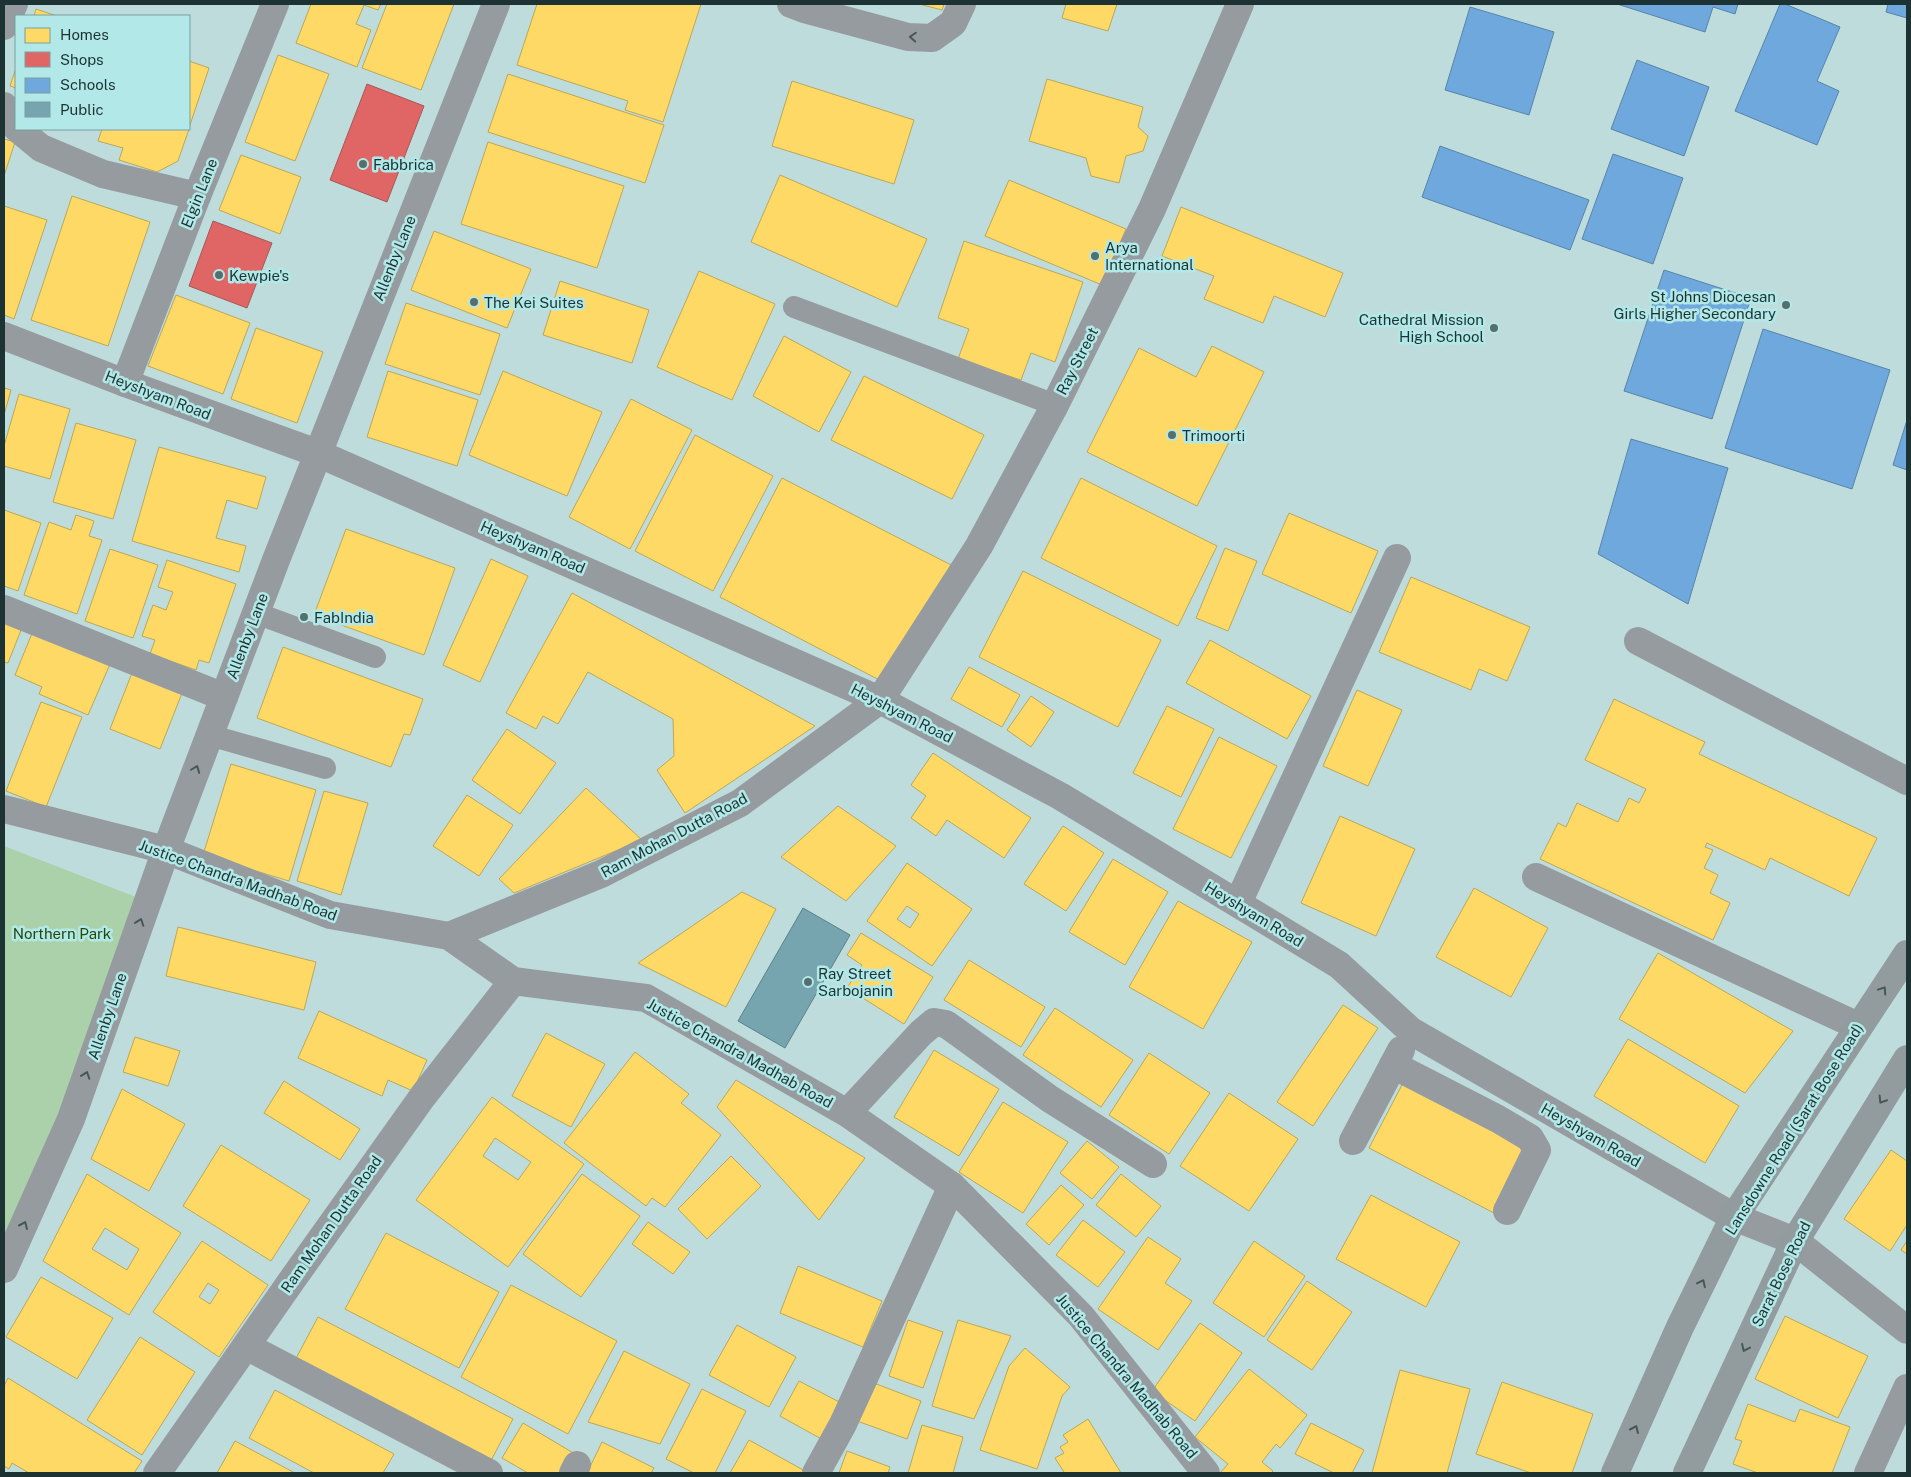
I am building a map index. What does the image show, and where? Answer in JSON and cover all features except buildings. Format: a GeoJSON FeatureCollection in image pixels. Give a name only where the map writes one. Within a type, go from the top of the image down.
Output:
{"type":"FeatureCollection","features":[{"type":"Feature","properties":{"kind":"main road","name":"Lansdowne Road (Sarat Bose Road)"},"geometry":{"type":"LineString","coordinates":[[1615,1473],[1680,1326],[1734,1218],[1858,1026],[1907,954]]}},
{"type":"Feature","properties":{"kind":"main road","name":"Sarat Bose Road"},"geometry":{"type":"LineString","coordinates":[[1686,1473],[1795,1241],[1907,1059]]}},
{"type":"Feature","properties":{"kind":"street"},"geometry":{"type":"LineString","coordinates":[[4,26],[14,4]]}},
{"type":"Feature","properties":{"kind":"street","name":"Elgin Lane"},"geometry":{"type":"LineString","coordinates":[[126,384],[197,196],[275,4]]}},
{"type":"Feature","properties":{"kind":"street","name":"Allenby Lane"},"geometry":{"type":"LineString","coordinates":[[4,1269],[70,1119],[209,735],[317,453],[496,4]]}},
{"type":"Feature","properties":{"kind":"street"},"geometry":{"type":"LineString","coordinates":[[791,4],[908,37],[932,38],[953,23],[962,4]]}},
{"type":"Feature","properties":{"kind":"street","name":"Ray Street"},"geometry":{"type":"LineString","coordinates":[[880,700],[979,546],[1055,405],[1152,209],[1240,4]]}},
{"type":"Feature","properties":{"kind":"street"},"geometry":{"type":"LineString","coordinates":[[4,106],[15,125]]}},
{"type":"Feature","properties":{"kind":"street"},"geometry":{"type":"LineString","coordinates":[[19,130],[41,148],[102,174],[197,196]]}},
{"type":"Feature","properties":{"kind":"street","name":"Heyshyam Road"},"geometry":{"type":"LineString","coordinates":[[4,336],[126,384],[317,453],[880,700],[1060,796],[1340,965],[1411,1031],[1734,1218],[1795,1241],[1907,1330]]}},
{"type":"Feature","properties":{"kind":"street"},"geometry":{"type":"LineString","coordinates":[[1238,904],[1397,558]]}},
{"type":"Feature","properties":{"kind":"street"},"geometry":{"type":"LineString","coordinates":[[4,610],[224,697]]}},
{"type":"Feature","properties":{"kind":"street"},"geometry":{"type":"LineString","coordinates":[[1638,640],[1907,781]]}},
{"type":"Feature","properties":{"kind":"street","name":"Ram Mohan Dutta Road"},"geometry":{"type":"LineString","coordinates":[[449,936],[602,874],[740,803],[880,700]]}},
{"type":"Feature","properties":{"kind":"street","name":"Justice Chandra Madhab Road"},"geometry":{"type":"LineString","coordinates":[[4,809],[166,850],[330,915],[449,936],[513,981],[646,998],[847,1113],[952,1186],[1081,1316],[1206,1473]]}},
{"type":"Feature","properties":{"kind":"street"},"geometry":{"type":"LineString","coordinates":[[1536,877],[1858,1026]]}},
{"type":"Feature","properties":{"kind":"street","name":"Ram Mohan Dutta Road"},"geometry":{"type":"LineString","coordinates":[[157,1473],[423,1096],[513,981]]}},
{"type":"Feature","properties":{"kind":"street"},"geometry":{"type":"LineString","coordinates":[[847,1113],[921,1033],[934,1022],[946,1024],[1050,1099],[1153,1164]]}},
{"type":"Feature","properties":{"kind":"street"},"geometry":{"type":"LineString","coordinates":[[1353,1142],[1411,1031]]}},
{"type":"Feature","properties":{"kind":"street"},"geometry":{"type":"LineString","coordinates":[[1393,1065],[1498,1119],[1530,1138],[1537,1150],[1507,1211]]}},
{"type":"Feature","properties":{"kind":"street"},"geometry":{"type":"LineString","coordinates":[[1530,1138],[1545,1108]]}},
{"type":"Feature","properties":{"kind":"street"},"geometry":{"type":"LineString","coordinates":[[816,1473],[844,1424],[952,1186]]}},
{"type":"Feature","properties":{"kind":"street"},"geometry":{"type":"LineString","coordinates":[[246,1346],[489,1473]]}},
{"type":"Feature","properties":{"kind":"street"},"geometry":{"type":"LineString","coordinates":[[1868,1473],[1907,1388]]}},
{"type":"Feature","properties":{"kind":"lane"},"geometry":{"type":"LineString","coordinates":[[794,307],[1055,405]]}},
{"type":"Feature","properties":{"kind":"lane"},"geometry":{"type":"LineString","coordinates":[[256,613],[375,657]]}},
{"type":"Feature","properties":{"kind":"lane"},"geometry":{"type":"LineString","coordinates":[[209,735],[325,768]]}},
{"type":"Feature","properties":{"kind":"green space","name":"Northern Park"},"geometry":{"type":"Polygon","coordinates":[[[4,846],[136,897],[69,1089],[4,1237],[4,846]]]}},
{"type":"Feature","properties":{"kind":"place","name":"Fabbrica"},"geometry":{"type":"Point","coordinates":[363,164]}},
{"type":"Feature","properties":{"kind":"place","name":"Arya International"},"geometry":{"type":"Point","coordinates":[1095,256]}},
{"type":"Feature","properties":{"kind":"place","name":"Kewpie's"},"geometry":{"type":"Point","coordinates":[219,275]}},
{"type":"Feature","properties":{"kind":"place","name":"The Kei Suites"},"geometry":{"type":"Point","coordinates":[474,302]}},
{"type":"Feature","properties":{"kind":"place","name":"St Johns Diocesan Girls Higher Secondary"},"geometry":{"type":"Point","coordinates":[1786,305]}},
{"type":"Feature","properties":{"kind":"place","name":"Cathedral Mission High School"},"geometry":{"type":"Point","coordinates":[1494,328]}},
{"type":"Feature","properties":{"kind":"place","name":"Trimoorti"},"geometry":{"type":"Point","coordinates":[1172,435]}},
{"type":"Feature","properties":{"kind":"place","name":"FabIndia"},"geometry":{"type":"Point","coordinates":[304,617]}},
{"type":"Feature","properties":{"kind":"place","name":"Ray Street Sarbojanin"},"geometry":{"type":"Point","coordinates":[808,982]}}]}
